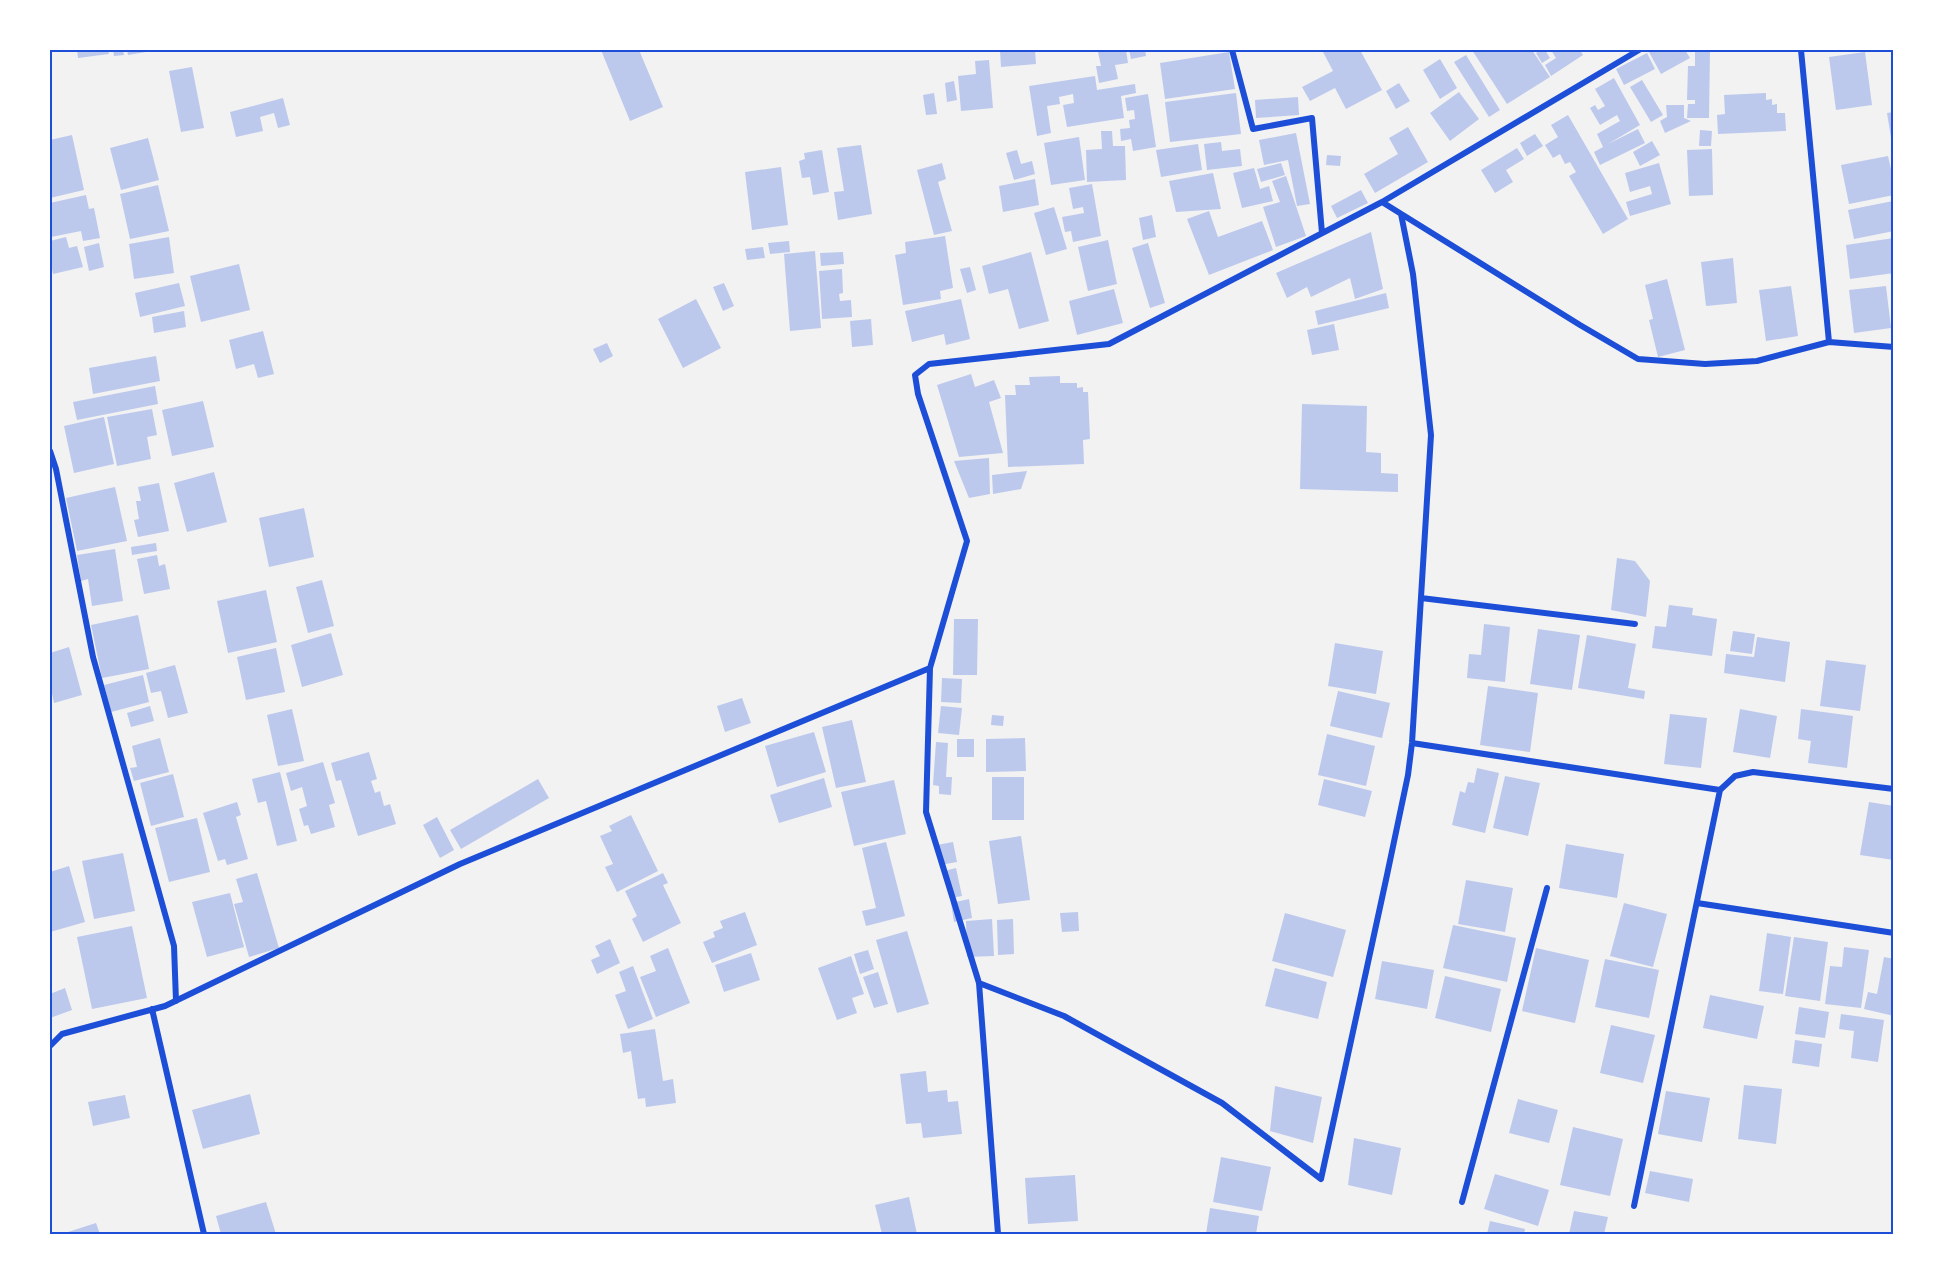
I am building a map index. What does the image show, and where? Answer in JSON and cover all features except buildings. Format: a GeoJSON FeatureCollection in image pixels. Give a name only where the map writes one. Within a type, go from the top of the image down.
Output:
{"type":"FeatureCollection","features":[{"type":"Feature","properties":{"kind":"street"},"geometry":{"type":"LineString","coordinates":[[1232,50],[1253,129],[1312,118],[1322,232]]}},
{"type":"Feature","properties":{"kind":"street"},"geometry":{"type":"LineString","coordinates":[[998,1234],[979,983],[926,812],[930,668],[967,541],[918,394],[915,375],[930,364],[1109,344],[1382,202],[1639,50]]}},
{"type":"Feature","properties":{"kind":"street"},"geometry":{"type":"LineString","coordinates":[[1801,50],[1829,342]]}},
{"type":"Feature","properties":{"kind":"street"},"geometry":{"type":"LineString","coordinates":[[1382,202],[1638,359],[1705,364],[1757,361],[1829,342],[1893,347]]}},
{"type":"Feature","properties":{"kind":"street"},"geometry":{"type":"LineString","coordinates":[[979,983],[1064,1016],[1222,1103],[1321,1179],[1408,775],[1412,743],[1431,435],[1413,274],[1401,214]]}},
{"type":"Feature","properties":{"kind":"street"},"geometry":{"type":"LineString","coordinates":[[50,451],[56,470],[93,657],[174,946],[176,1000]]}},
{"type":"Feature","properties":{"kind":"street"},"geometry":{"type":"LineString","coordinates":[[1420,598],[1635,624]]}},
{"type":"Feature","properties":{"kind":"street"},"geometry":{"type":"LineString","coordinates":[[50,1046],[62,1034],[176,1000],[460,864],[930,668]]}},
{"type":"Feature","properties":{"kind":"street"},"geometry":{"type":"LineString","coordinates":[[1412,743],[1720,790]]}},
{"type":"Feature","properties":{"kind":"street"},"geometry":{"type":"LineString","coordinates":[[1634,1206],[1720,790],[1735,776],[1753,772],[1893,789]]}},
{"type":"Feature","properties":{"kind":"street"},"geometry":{"type":"LineString","coordinates":[[1462,1202],[1547,888]]}},
{"type":"Feature","properties":{"kind":"street"},"geometry":{"type":"LineString","coordinates":[[1697,903],[1893,933]]}},
{"type":"Feature","properties":{"kind":"street"},"geometry":{"type":"LineString","coordinates":[[152,1009],[204,1234]]}}]}
